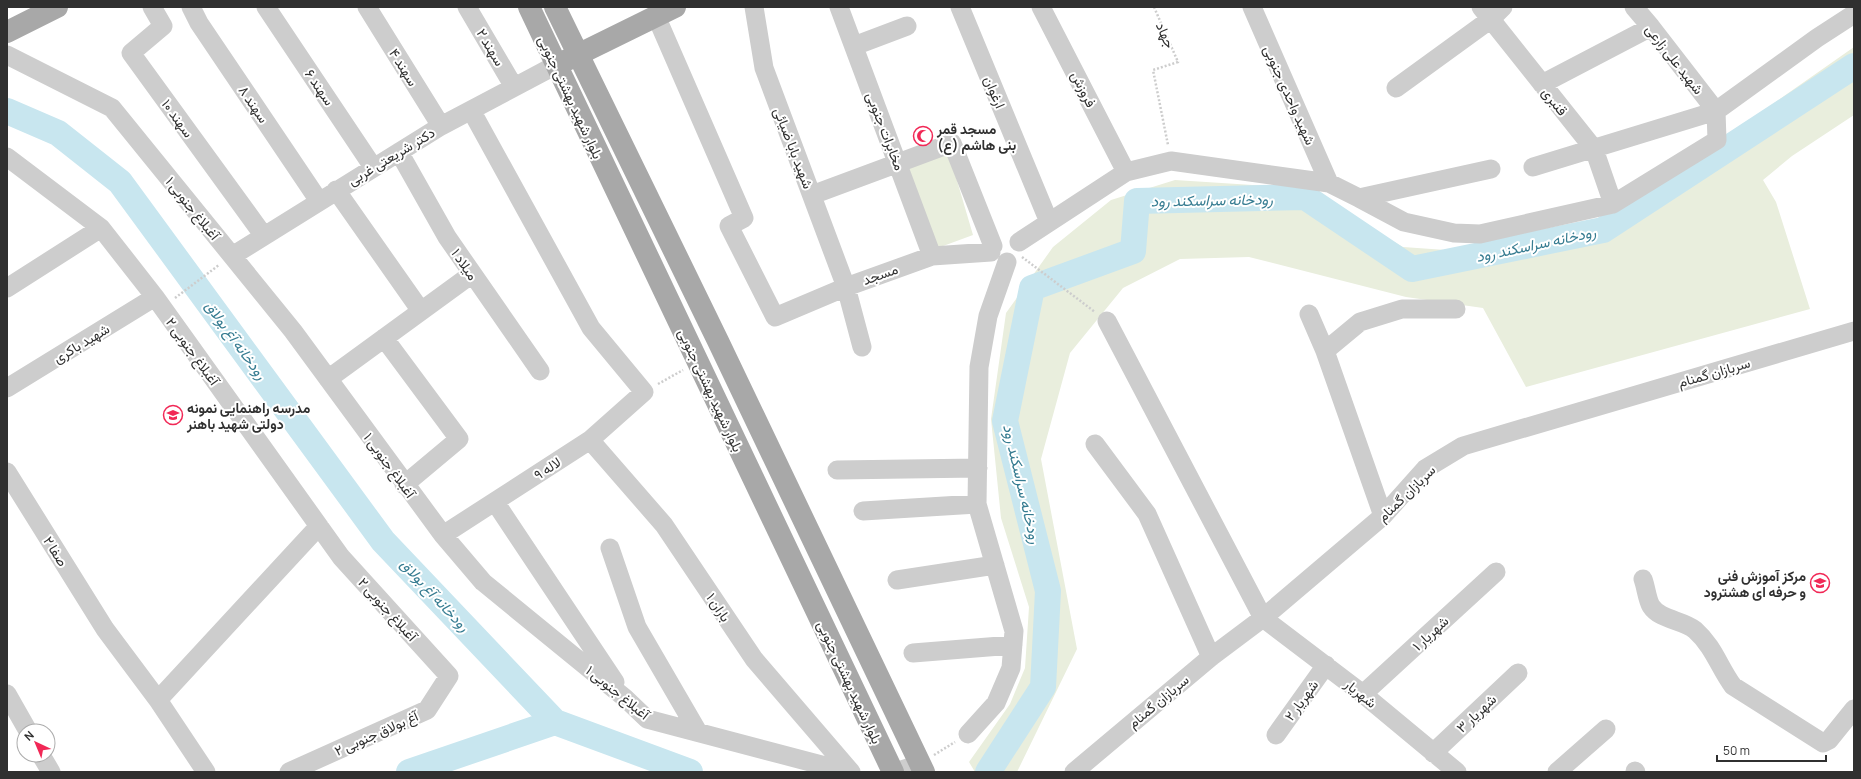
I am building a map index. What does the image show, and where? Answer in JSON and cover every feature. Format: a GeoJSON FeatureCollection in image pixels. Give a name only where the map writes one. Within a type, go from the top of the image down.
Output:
{"type":"FeatureCollection","features":[{"type":"Feature","properties":{"kind":"main road"},"geometry":{"type":"LineString","coordinates":[[7,32],[57,7]]}},
{"type":"Feature","properties":{"kind":"main road","name":"بلوار شهید بهشتی جنوبی"},"geometry":{"type":"LineString","coordinates":[[529,7],[894,772]]}},
{"type":"Feature","properties":{"kind":"main road","name":"بلوار شهید بهشتی جنوبی"},"geometry":{"type":"LineString","coordinates":[[555,7],[922,768]]}},
{"type":"Feature","properties":{"kind":"main road"},"geometry":{"type":"LineString","coordinates":[[556,65],[668,10]]}},
{"type":"Feature","properties":{"kind":"street","name":"سهند ۱۰"},"geometry":{"type":"LineString","coordinates":[[152,7],[163,26],[131,53],[264,236]]}},
{"type":"Feature","properties":{"kind":"street","name":"سهند ۸"},"geometry":{"type":"LineString","coordinates":[[191,7],[199,23],[319,201]]}},
{"type":"Feature","properties":{"kind":"street","name":"سهند ۶"},"geometry":{"type":"LineString","coordinates":[[266,7],[373,167]]}},
{"type":"Feature","properties":{"kind":"street","name":"سهند ۴"},"geometry":{"type":"LineString","coordinates":[[367,7],[441,126]]}},
{"type":"Feature","properties":{"kind":"street","name":"سهند ۲"},"geometry":{"type":"LineString","coordinates":[[467,7],[514,87]]}},
{"type":"Feature","properties":{"kind":"street","name":"شهيد بابا ضيائی"},"geometry":{"type":"LineString","coordinates":[[754,7],[764,68],[846,286],[862,347]]}},
{"type":"Feature","properties":{"kind":"street","name":"مخابرات جنوبی"},"geometry":{"type":"LineString","coordinates":[[839,7],[932,256]]}},
{"type":"Feature","properties":{"kind":"street","name":"ارغوان"},"geometry":{"type":"LineString","coordinates":[[960,7],[1049,222]]}},
{"type":"Feature","properties":{"kind":"street","name":"فروزش"},"geometry":{"type":"LineString","coordinates":[[1041,7],[1126,172]]}},
{"type":"Feature","properties":{"kind":"street","name":"شهید واحدی جنوبی"},"geometry":{"type":"LineString","coordinates":[[1252,7],[1329,183]]}},
{"type":"Feature","properties":{"kind":"street","name":"شهيد علی زارعی"},"geometry":{"type":"LineString","coordinates":[[1634,7],[1716,111]]}},
{"type":"Feature","properties":{"kind":"street","name":"مسجد"},"geometry":{"type":"LineString","coordinates":[[668,10],[744,218],[729,226],[775,317],[846,286],[932,256],[992,249]]}},
{"type":"Feature","properties":{"kind":"street"},"geometry":{"type":"LineString","coordinates":[[1396,88],[1492,11]]}},
{"type":"Feature","properties":{"kind":"street","name":"قنبری"},"geometry":{"type":"LineString","coordinates":[[1492,11],[1542,84],[1594,150],[1613,204]]}},
{"type":"Feature","properties":{"kind":"street"},"geometry":{"type":"LineString","coordinates":[[1533,167],[1594,150],[1716,111],[1817,38],[1854,14]]}},
{"type":"Feature","properties":{"kind":"street"},"geometry":{"type":"LineString","coordinates":[[854,46],[907,26]]}},
{"type":"Feature","properties":{"kind":"street"},"geometry":{"type":"LineString","coordinates":[[1542,84],[1651,27]]}},
{"type":"Feature","properties":{"kind":"street","name":"آغبلاغ جنوبی ۱"},"geometry":{"type":"LineString","coordinates":[[7,55],[112,108],[293,331],[404,485],[443,535],[483,582],[625,698],[647,719],[848,772]]}},
{"type":"Feature","properties":{"kind":"street","name":"دکتر شریعتی غربی"},"geometry":{"type":"LineString","coordinates":[[232,256],[441,126],[556,65]]}},
{"type":"Feature","properties":{"kind":"street"},"geometry":{"type":"LineString","coordinates":[[471,110],[591,328],[644,392]]}},
{"type":"Feature","properties":{"kind":"street"},"geometry":{"type":"LineString","coordinates":[[812,195],[952,143],[996,260],[1001,262],[1015,253],[1049,222],[1126,172],[1171,161],[1329,183],[1404,222],[1454,233],[1480,234],[1613,204],[1717,140],[1716,111]]}},
{"type":"Feature","properties":{"kind":"street","name":"میلاد ۱"},"geometry":{"type":"LineString","coordinates":[[398,152],[447,237],[540,371]]}},
{"type":"Feature","properties":{"kind":"street","name":"آغبلاغ جنوبی ۲"},"geometry":{"type":"LineString","coordinates":[[7,157],[101,228],[158,302],[341,557],[449,676]]}},
{"type":"Feature","properties":{"kind":"street"},"geometry":{"type":"LineString","coordinates":[[1359,198],[1491,169]]}},
{"type":"Feature","properties":{"kind":"street"},"geometry":{"type":"LineString","coordinates":[[336,190],[421,311]]}},
{"type":"Feature","properties":{"kind":"street"},"geometry":{"type":"LineString","coordinates":[[7,288],[101,228]]}},
{"type":"Feature","properties":{"kind":"street"},"geometry":{"type":"LineString","coordinates":[[968,734],[996,703],[1011,668],[1014,631],[977,504],[979,367],[988,316],[1015,253]]}},
{"type":"Feature","properties":{"kind":"street"},"geometry":{"type":"LineString","coordinates":[[328,379],[472,274]]}},
{"type":"Feature","properties":{"kind":"street","name":"شهید باکری"},"geometry":{"type":"LineString","coordinates":[[7,388],[158,302]]}},
{"type":"Feature","properties":{"kind":"street"},"geometry":{"type":"LineString","coordinates":[[1325,351],[1360,322],[1402,308],[1456,309]]}},
{"type":"Feature","properties":{"kind":"street"},"geometry":{"type":"LineString","coordinates":[[1309,314],[1325,351],[1382,516]]}},
{"type":"Feature","properties":{"kind":"street"},"geometry":{"type":"LineString","coordinates":[[1107,322],[1263,618]]}},
{"type":"Feature","properties":{"kind":"street","name":"سربازان گمنام"},"geometry":{"type":"LineString","coordinates":[[1074,772],[1211,657],[1263,618],[1382,516],[1425,470],[1463,446],[1854,331]]}},
{"type":"Feature","properties":{"kind":"street"},"geometry":{"type":"LineString","coordinates":[[384,338],[459,439],[404,485]]}},
{"type":"Feature","properties":{"kind":"street","name":"لاله ۹"},"geometry":{"type":"LineString","coordinates":[[443,535],[590,440],[644,392]]}},
{"type":"Feature","properties":{"kind":"street","name":"باران ۱"},"geometry":{"type":"LineString","coordinates":[[590,440],[664,526],[754,659],[851,772]]}},
{"type":"Feature","properties":{"kind":"street"},"geometry":{"type":"LineString","coordinates":[[1096,444],[1147,514],[1211,657]]}},
{"type":"Feature","properties":{"kind":"street"},"geometry":{"type":"LineString","coordinates":[[837,470],[978,468]]}},
{"type":"Feature","properties":{"kind":"street","name":"صفا ۲"},"geometry":{"type":"LineString","coordinates":[[7,472],[105,629],[158,700]]}},
{"type":"Feature","properties":{"kind":"street"},"geometry":{"type":"LineString","coordinates":[[495,502],[625,698]]}},
{"type":"Feature","properties":{"kind":"street"},"geometry":{"type":"LineString","coordinates":[[863,511],[977,504]]}},
{"type":"Feature","properties":{"kind":"street"},"geometry":{"type":"LineString","coordinates":[[206,772],[158,700],[319,526]]}},
{"type":"Feature","properties":{"kind":"street"},"geometry":{"type":"LineString","coordinates":[[610,548],[637,627],[698,732]]}},
{"type":"Feature","properties":{"kind":"street"},"geometry":{"type":"LineString","coordinates":[[897,580],[995,565]]}},
{"type":"Feature","properties":{"kind":"street","name":"شهریار ۱"},"geometry":{"type":"LineString","coordinates":[[1363,694],[1496,572]]}},
{"type":"Feature","properties":{"kind":"street"},"geometry":{"type":"LineString","coordinates":[[1643,579],[1652,607],[1661,615],[1694,630],[1708,645],[1721,663],[1733,686],[1823,743],[1829,740],[1854,709]]}},
{"type":"Feature","properties":{"kind":"street","name":"شهریار"},"geometry":{"type":"LineString","coordinates":[[1263,618],[1363,694],[1457,772]]}},
{"type":"Feature","properties":{"kind":"street"},"geometry":{"type":"LineString","coordinates":[[913,653],[1013,645]]}},
{"type":"Feature","properties":{"kind":"street","name":"شهریار ۲"},"geometry":{"type":"LineString","coordinates":[[1276,735],[1326,665]]}},
{"type":"Feature","properties":{"kind":"street","name":"شهریار ۳"},"geometry":{"type":"LineString","coordinates":[[1433,753],[1518,673]]}},
{"type":"Feature","properties":{"kind":"street","name":"آغ بولاق جنوبی ۲"},"geometry":{"type":"LineString","coordinates":[[289,772],[427,710],[449,676]]}},
{"type":"Feature","properties":{"kind":"street"},"geometry":{"type":"LineString","coordinates":[[7,694],[23,723]]}},
{"type":"Feature","properties":{"kind":"street"},"geometry":{"type":"LineString","coordinates":[[1557,772],[1606,729]]}},
{"type":"Feature","properties":{"kind":"street"},"geometry":{"type":"LineString","coordinates":[[46,763],[51,772]]}},
{"type":"Feature","properties":{"kind":"street"},"geometry":{"type":"LineString","coordinates":[[894,772],[922,768]]}},
{"type":"Feature","properties":{"kind":"path","name":"جهاد"},"geometry":{"type":"LineString","coordinates":[[1154,7],[1178,62],[1153,70],[1171,161]]}},
{"type":"Feature","properties":{"kind":"path"},"geometry":{"type":"LineString","coordinates":[[1015,253],[1107,322]]}},
{"type":"Feature","properties":{"kind":"path"},"geometry":{"type":"LineString","coordinates":[[158,302],[232,256]]}},
{"type":"Feature","properties":{"kind":"path"},"geometry":{"type":"LineString","coordinates":[[644,392],[697,361]]}},
{"type":"Feature","properties":{"kind":"path"},"geometry":{"type":"LineString","coordinates":[[922,768],[968,734]]}},
{"type":"Feature","properties":{"kind":"green space"},"geometry":{"type":"Polygon","coordinates":[[[1854,47],[1854,115],[1792,156],[1763,180],[1776,202],[1810,309],[1526,387],[1483,308],[1406,297],[1249,257],[1180,259],[1123,288],[1070,353],[1041,459],[1077,649],[1017,772],[975,772],[969,762],[1010,704],[1025,668],[1029,607],[1001,518],[991,419],[1006,313],[1053,247],[1111,200],[1175,180],[1301,188],[1403,247],[1460,251],[1603,223],[1854,47]]]}},
{"type":"Feature","properties":{"kind":"green space"},"geometry":{"type":"Polygon","coordinates":[[[948,150],[973,235],[935,249],[905,164],[948,150]]]}},
{"type":"Feature","properties":{"kind":"waterway","name":"رودخانه سراسکند رود"},"geometry":{"type":"LineString","coordinates":[[988,772],[1043,687],[1048,591],[1005,421],[1032,288],[1133,251],[1137,201],[1305,197],[1412,269],[1603,230],[1854,66]]}},
{"type":"Feature","properties":{"kind":"waterway","name":"رودخانه آغ بولاق"},"geometry":{"type":"LineString","coordinates":[[7,111],[58,133],[120,182],[383,541],[555,722]]}},
{"type":"Feature","properties":{"kind":"waterway","name":"رودخانه سراسکند رود"},"geometry":{"type":"LineString","coordinates":[[409,772],[555,722],[690,772]]}},
{"type":"Feature","properties":{"kind":"place","name":"مسجد قمر بنی هاشم (ع)"},"geometry":{"type":"Point","coordinates":[923,136]}},
{"type":"Feature","properties":{"kind":"place","name":"مدرسه راهنمایی نمونه دولتی شهید باهنر"},"geometry":{"type":"Point","coordinates":[173,415]}},
{"type":"Feature","properties":{"kind":"place","name":"مرکز آموزش فنی و حرفه ای هشترود"},"geometry":{"type":"Point","coordinates":[1820,583]}}]}
